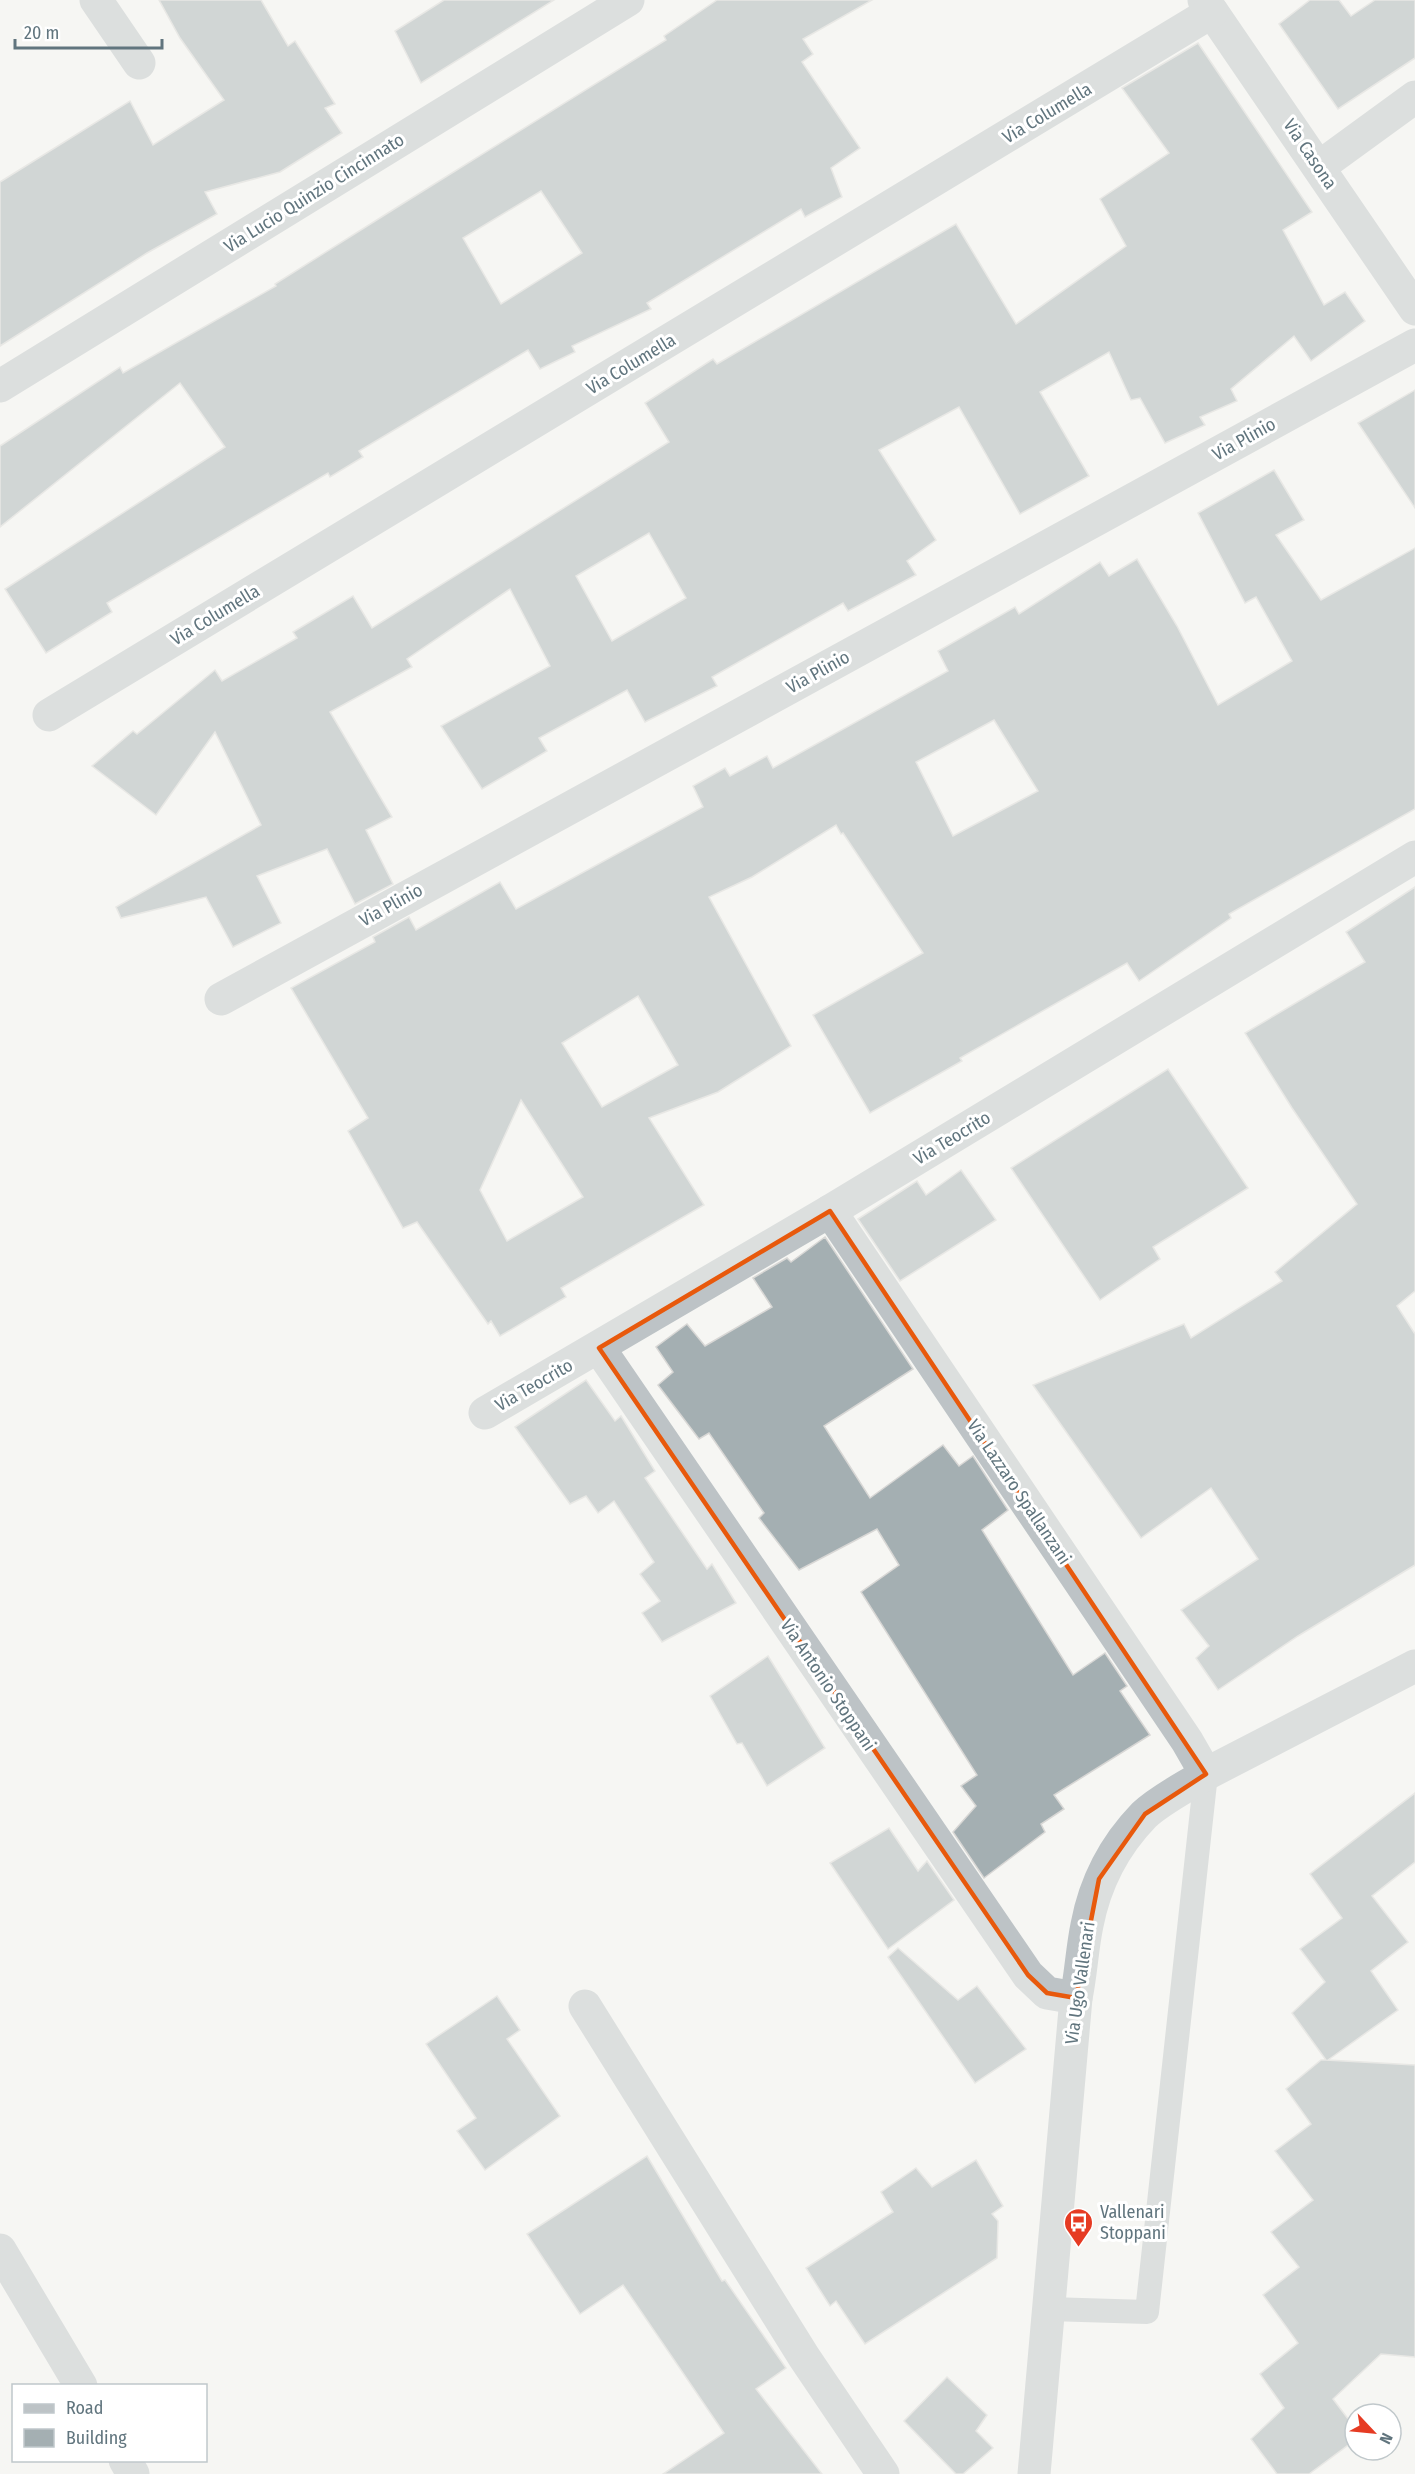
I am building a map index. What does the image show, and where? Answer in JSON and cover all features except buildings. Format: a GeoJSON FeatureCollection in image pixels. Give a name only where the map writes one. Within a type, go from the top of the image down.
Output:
{"type":"FeatureCollection","features":[{"type":"Feature","properties":{"kind":"street"},"geometry":{"type":"LineString","coordinates":[[96,0],[139,63]]}},
{"type":"Feature","properties":{"kind":"street","name":"Via Lucio Quinzio Cincinnato"},"geometry":{"type":"LineString","coordinates":[[0,386],[628,0]]}},
{"type":"Feature","properties":{"kind":"street","name":"Via Casona"},"geometry":{"type":"LineString","coordinates":[[1208,6],[1415,309]]}},
{"type":"Feature","properties":{"kind":"street","name":"Via Columella"},"geometry":{"type":"LineString","coordinates":[[49,715],[1208,6]]}},
{"type":"Feature","properties":{"kind":"street"},"geometry":{"type":"LineString","coordinates":[[1319,167],[1415,97]]}},
{"type":"Feature","properties":{"kind":"street","name":"Via Plinio"},"geometry":{"type":"LineString","coordinates":[[221,999],[1415,345]]}},
{"type":"Feature","properties":{"kind":"street","name":"Via Teocrito"},"geometry":{"type":"LineString","coordinates":[[485,1413],[830,1211],[1415,857]]}},
{"type":"Feature","properties":{"kind":"street","name":"Via Lazzaro Spallanzani"},"geometry":{"type":"LineString","coordinates":[[830,1211],[1187,1741],[1206,1774]]}},
{"type":"Feature","properties":{"kind":"street","name":"Via Antonio Stoppani"},"geometry":{"type":"LineString","coordinates":[[598,1348],[1028,1975],[1047,1993],[1076,1998]]}},
{"type":"Feature","properties":{"kind":"street","name":"Via Ugo Vallenari"},"geometry":{"type":"LineString","coordinates":[[1034,2474],[1076,1998],[1087,1925],[1099,1879],[1121,1842],[1145,1814],[1206,1774],[1415,1666]]}},
{"type":"Feature","properties":{"kind":"street"},"geometry":{"type":"LineString","coordinates":[[585,2006],[804,2357],[883,2474]]}},
{"type":"Feature","properties":{"kind":"street"},"geometry":{"type":"LineString","coordinates":[[0,2250],[80,2384]]}},
{"type":"Feature","properties":{"kind":"lane"},"geometry":{"type":"LineString","coordinates":[[1049,2309],[1147,2312],[1206,1774]]}},
{"type":"Feature","properties":{"kind":"highlighted area"},"geometry":{"type":"Polygon","coordinates":[[[830,1211],[1206,1774],[1145,1814],[1099,1879],[1076,1998],[1047,1993],[1028,1975],[599,1348],[830,1211]]]}},
{"type":"Feature","properties":{"kind":"place","name":"Vallenari Stoppani"},"geometry":{"type":"Point","coordinates":[1079,2248]}}]}
